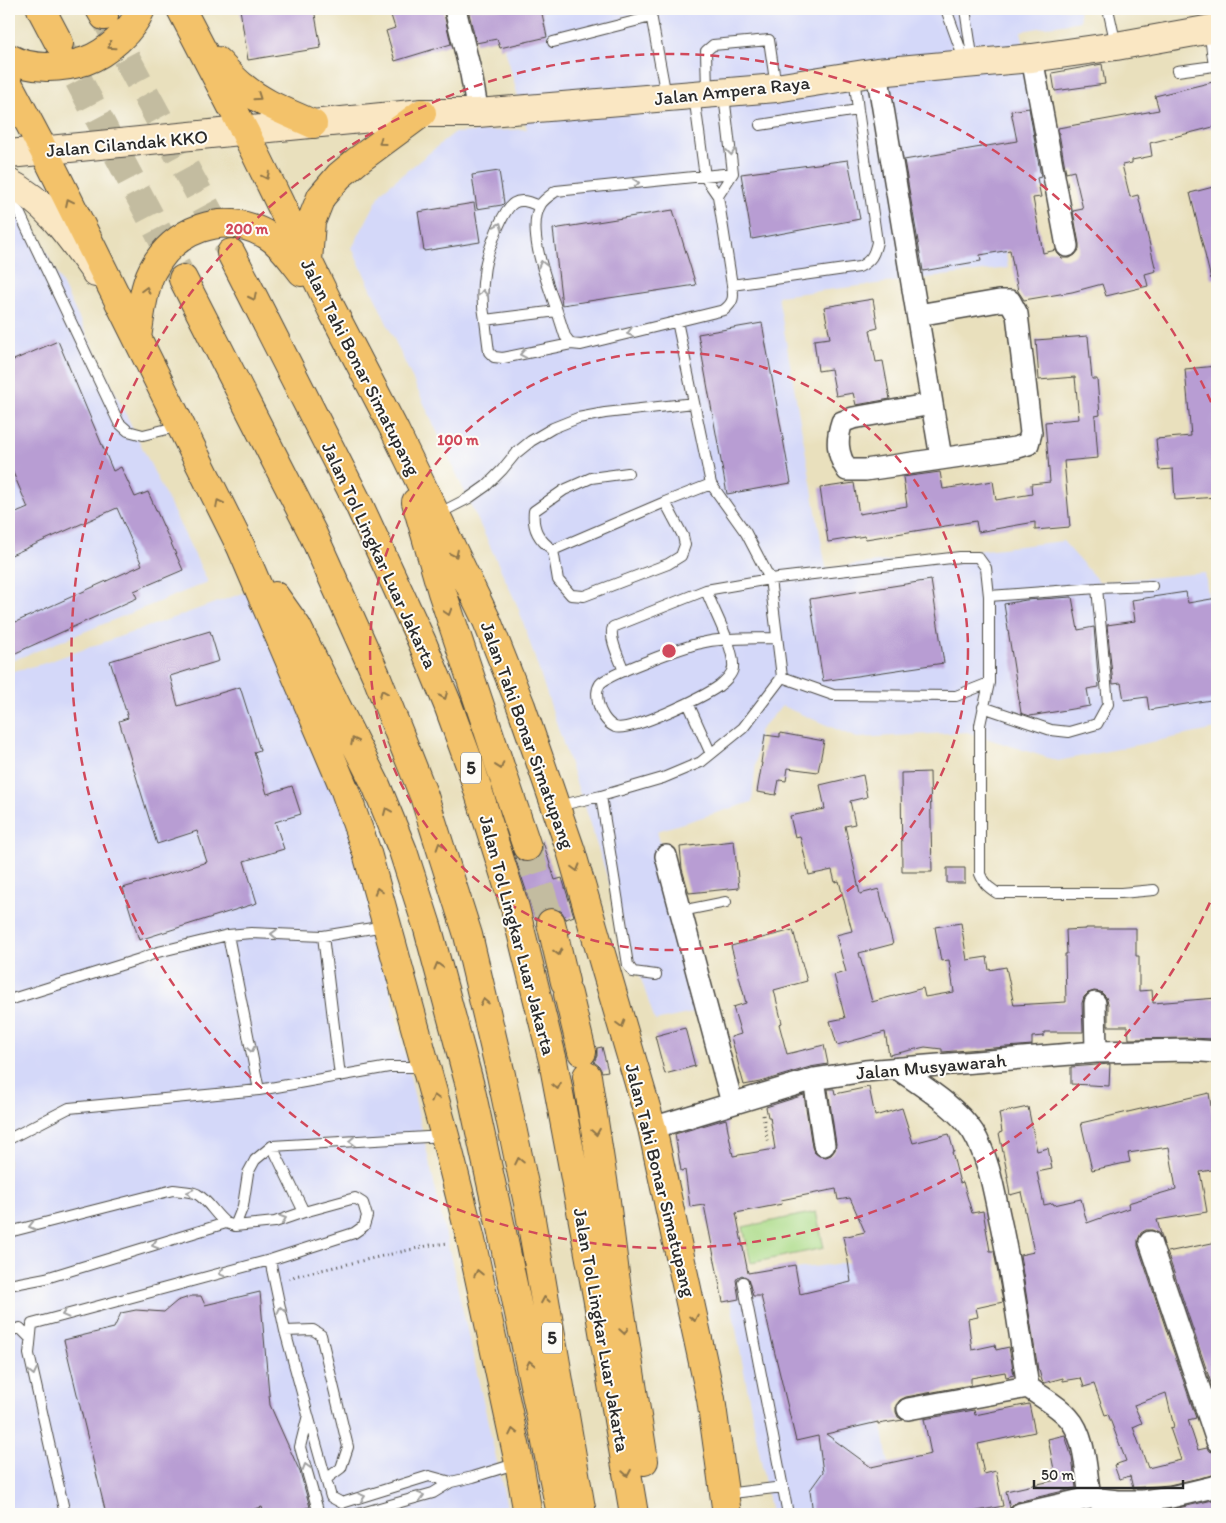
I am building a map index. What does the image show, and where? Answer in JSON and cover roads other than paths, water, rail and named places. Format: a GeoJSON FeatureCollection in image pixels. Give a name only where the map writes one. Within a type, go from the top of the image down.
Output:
{"type":"FeatureCollection","features":[{"type":"Feature","properties":{"kind":"highway"},"geometry":{"type":"LineString","coordinates":[[41,9],[59,43]]}},
{"type":"Feature","properties":{"kind":"highway"},"geometry":{"type":"LineString","coordinates":[[9,58],[19,63],[53,68],[86,61],[116,44],[137,18],[141,9]]}},
{"type":"Feature","properties":{"kind":"highway","name":"Jalan Tahi Bonar Simatupang"},"geometry":{"type":"LineString","coordinates":[[181,9],[395,431],[447,510],[487,621],[521,706],[571,851],[652,1128],[711,1399],[725,1504]]}},
{"type":"Feature","properties":{"kind":"highway"},"geometry":{"type":"LineString","coordinates":[[197,40],[240,85],[265,102],[313,124]]}},
{"type":"Feature","properties":{"kind":"highway"},"geometry":{"type":"LineString","coordinates":[[9,85],[44,150],[241,547],[344,788],[367,853],[445,1136],[471,1240],[519,1463],[528,1514]]}},
{"type":"Feature","properties":{"kind":"highway"},"geometry":{"type":"LineString","coordinates":[[308,261],[311,222],[321,197],[339,176],[357,161],[422,113]]}},
{"type":"Feature","properties":{"kind":"highway"},"geometry":{"type":"LineString","coordinates":[[136,338],[142,302],[151,272],[168,248],[194,230],[224,222],[250,227],[266,234],[286,251],[331,308]]}},
{"type":"Feature","properties":{"kind":"highway","name":"Jalan Tol Lingkar Luar Jakarta"},"geometry":{"type":"LineString","coordinates":[[230,253],[359,505],[422,642],[471,768],[515,908],[553,1061],[597,1296],[634,1514]]}},
{"type":"Feature","properties":{"kind":"highway","name":"5"},"geometry":{"type":"LineString","coordinates":[[183,279],[312,532],[376,675],[424,796],[468,935],[501,1075],[529,1208],[582,1514]]}},
{"type":"Feature","properties":{"kind":"highway"},"geometry":{"type":"LineString","coordinates":[[395,431],[442,592],[527,847]]}},
{"type":"Feature","properties":{"kind":"highway"},"geometry":{"type":"LineString","coordinates":[[241,547],[297,628],[376,785],[403,851],[428,929],[470,1086],[561,1514]]}},
{"type":"Feature","properties":{"kind":"highway"},"geometry":{"type":"LineString","coordinates":[[551,923],[584,1064],[652,1514]]}},
{"type":"Feature","properties":{"kind":"street"},"geometry":{"type":"LineString","coordinates":[[455,9],[471,74],[478,113]]}},
{"type":"Feature","properties":{"kind":"street","name":"Jalan Ampera Raya"},"geometry":{"type":"LineString","coordinates":[[245,132],[422,113],[478,113],[776,88],[866,74],[1032,58],[1213,29]]}},
{"type":"Feature","properties":{"kind":"street"},"geometry":{"type":"LineString","coordinates":[[1032,58],[1067,246]]}},
{"type":"Feature","properties":{"kind":"street"},"geometry":{"type":"LineString","coordinates":[[866,74],[918,315],[941,458]]}},
{"type":"Feature","properties":{"kind":"street","name":"Jalan Cilandak KKO"},"geometry":{"type":"LineString","coordinates":[[9,154],[110,143],[245,132]]}},
{"type":"Feature","properties":{"kind":"street"},"geometry":{"type":"LineString","coordinates":[[9,183],[34,198],[58,223],[122,308]]}},
{"type":"Feature","properties":{"kind":"street"},"geometry":{"type":"LineString","coordinates":[[918,315],[999,300],[1010,302],[1017,314],[1031,433],[1028,444],[1015,448],[865,470],[847,470],[840,459],[838,434],[842,422],[853,418],[932,404]]}},
{"type":"Feature","properties":{"kind":"street"},"geometry":{"type":"LineString","coordinates":[[666,856],[732,1103]]}},
{"type":"Feature","properties":{"kind":"street"},"geometry":{"type":"LineString","coordinates":[[1095,1003],[1096,1052]]}},
{"type":"Feature","properties":{"kind":"street","name":"Jalan Musyawarah"},"geometry":{"type":"LineString","coordinates":[[652,1128],[814,1079],[865,1071],[1096,1052],[1187,1050],[1217,1052]]}},
{"type":"Feature","properties":{"kind":"street"},"geometry":{"type":"LineString","coordinates":[[898,1068],[956,1112],[972,1131],[985,1155],[992,1178],[1009,1259],[1028,1387],[1069,1418],[1075,1428],[1082,1443],[1090,1498]]}},
{"type":"Feature","properties":{"kind":"street"},"geometry":{"type":"LineString","coordinates":[[814,1079],[824,1145]]}},
{"type":"Feature","properties":{"kind":"street"},"geometry":{"type":"LineString","coordinates":[[1150,1242],[1217,1442]]}},
{"type":"Feature","properties":{"kind":"street"},"geometry":{"type":"LineString","coordinates":[[908,1410],[1028,1387]]}},
{"type":"Feature","properties":{"kind":"street"},"geometry":{"type":"LineString","coordinates":[[1020,1514],[1049,1510],[1090,1498],[1143,1501],[1171,1497],[1217,1486]]}},
{"type":"Feature","properties":{"kind":"lane"},"geometry":{"type":"LineString","coordinates":[[946,9],[970,64]]}},
{"type":"Feature","properties":{"kind":"lane"},"geometry":{"type":"LineString","coordinates":[[965,9],[970,64]]}},
{"type":"Feature","properties":{"kind":"lane"},"geometry":{"type":"LineString","coordinates":[[1108,9],[1116,46]]}},
{"type":"Feature","properties":{"kind":"lane"},"geometry":{"type":"LineString","coordinates":[[554,42],[650,13],[666,96]]}},
{"type":"Feature","properties":{"kind":"lane"},"geometry":{"type":"LineString","coordinates":[[1177,70],[1214,66],[1213,29]]}},
{"type":"Feature","properties":{"kind":"lane"},"geometry":{"type":"LineString","coordinates":[[540,206],[526,200],[514,202],[506,210],[498,224],[484,272],[483,311],[489,352],[494,357],[503,358],[571,344],[581,345],[724,310],[731,304],[734,295],[718,196],[704,177],[708,93],[706,51],[713,45],[769,40],[776,88]]}},
{"type":"Feature","properties":{"kind":"lane"},"geometry":{"type":"LineString","coordinates":[[732,285],[859,268],[869,262],[877,242],[858,110],[866,74]]}},
{"type":"Feature","properties":{"kind":"lane"},"geometry":{"type":"LineString","coordinates":[[708,93],[733,173]]}},
{"type":"Feature","properties":{"kind":"lane"},"geometry":{"type":"LineString","coordinates":[[760,125],[858,110]]}},
{"type":"Feature","properties":{"kind":"lane"},"geometry":{"type":"LineString","coordinates":[[571,344],[565,336],[542,268],[534,227],[543,201],[556,191],[733,173]]}},
{"type":"Feature","properties":{"kind":"lane"},"geometry":{"type":"LineString","coordinates":[[718,196],[733,173]]}},
{"type":"Feature","properties":{"kind":"lane"},"geometry":{"type":"LineString","coordinates":[[9,202],[19,212],[118,423],[128,431],[143,435],[181,426]]}},
{"type":"Feature","properties":{"kind":"lane"},"geometry":{"type":"LineString","coordinates":[[485,320],[557,311]]}},
{"type":"Feature","properties":{"kind":"lane"},"geometry":{"type":"LineString","coordinates":[[555,806],[601,796],[663,778],[701,762],[743,728],[782,677],[770,579],[746,533],[711,484],[677,321]]}},
{"type":"Feature","properties":{"kind":"lane"},"geometry":{"type":"LineString","coordinates":[[447,510],[486,486],[515,454],[531,441],[553,428],[578,418],[604,413],[694,403]]}},
{"type":"Feature","properties":{"kind":"lane"},"geometry":{"type":"LineString","coordinates":[[628,473],[591,478],[564,490],[534,511],[533,523],[542,542],[553,550],[558,580],[571,595],[584,596],[668,564],[681,556],[685,545],[664,502]]}},
{"type":"Feature","properties":{"kind":"lane"},"geometry":{"type":"LineString","coordinates":[[553,550],[664,502],[711,484]]}},
{"type":"Feature","properties":{"kind":"lane"},"geometry":{"type":"LineString","coordinates":[[624,671],[612,638],[611,630],[613,627],[706,590],[770,579],[950,558],[978,557],[986,568],[989,596],[988,683],[980,725],[980,874],[983,882],[996,893],[1121,893],[1154,890]]}},
{"type":"Feature","properties":{"kind":"lane"},"geometry":{"type":"LineString","coordinates":[[989,596],[1152,586]]}},
{"type":"Feature","properties":{"kind":"lane"},"geometry":{"type":"LineString","coordinates":[[983,707],[1051,730],[1069,732],[1096,724],[1108,704],[1097,588]]}},
{"type":"Feature","properties":{"kind":"lane"},"geometry":{"type":"LineString","coordinates":[[706,590],[727,640],[733,661],[733,671],[728,678],[719,686],[688,703],[628,728],[616,727],[607,721],[599,707],[597,694],[600,684],[608,678],[702,643],[727,640],[777,638]]}},
{"type":"Feature","properties":{"kind":"lane"},"geometry":{"type":"LineString","coordinates":[[782,677],[834,695],[956,696],[988,683]]}},
{"type":"Feature","properties":{"kind":"lane"},"geometry":{"type":"LineString","coordinates":[[688,703],[711,754]]}},
{"type":"Feature","properties":{"kind":"lane"},"geometry":{"type":"LineString","coordinates":[[601,796],[628,965],[633,972],[656,975]]}},
{"type":"Feature","properties":{"kind":"lane"},"geometry":{"type":"LineString","coordinates":[[681,911],[726,902]]}},
{"type":"Feature","properties":{"kind":"lane"},"geometry":{"type":"LineString","coordinates":[[9,1000],[158,952],[228,935],[251,933],[323,936],[388,926]]}},
{"type":"Feature","properties":{"kind":"lane"},"geometry":{"type":"LineString","coordinates":[[228,935],[259,1090]]}},
{"type":"Feature","properties":{"kind":"lane"},"geometry":{"type":"LineString","coordinates":[[323,936],[340,1076]]}},
{"type":"Feature","properties":{"kind":"lane"},"geometry":{"type":"LineString","coordinates":[[9,1138],[69,1108],[259,1090],[389,1067],[426,1067]]}},
{"type":"Feature","properties":{"kind":"lane"},"geometry":{"type":"LineString","coordinates":[[230,1224],[243,1206],[248,1173],[255,1160],[272,1146],[445,1136]]}},
{"type":"Feature","properties":{"kind":"lane"},"geometry":{"type":"LineString","coordinates":[[272,1146],[304,1212]]}},
{"type":"Feature","properties":{"kind":"lane"},"geometry":{"type":"LineString","coordinates":[[9,1232],[173,1190],[196,1193],[218,1216],[230,1224]]}},
{"type":"Feature","properties":{"kind":"lane"},"geometry":{"type":"LineString","coordinates":[[9,1285],[46,1278],[230,1224],[275,1222],[355,1198],[363,1203],[367,1216],[364,1226],[354,1232],[270,1260],[32,1324],[28,1354],[65,1514]]}},
{"type":"Feature","properties":{"kind":"lane"},"geometry":{"type":"LineString","coordinates":[[270,1260],[286,1331],[331,1497],[342,1502],[429,1476],[451,1482]]}},
{"type":"Feature","properties":{"kind":"lane"},"geometry":{"type":"LineString","coordinates":[[743,1282],[788,1514]]}},
{"type":"Feature","properties":{"kind":"lane"},"geometry":{"type":"LineString","coordinates":[[9,1331],[20,1328],[30,1338]]}},
{"type":"Feature","properties":{"kind":"lane"},"geometry":{"type":"LineString","coordinates":[[286,1331],[313,1330],[321,1335],[348,1447],[341,1468],[326,1479]]}},
{"type":"Feature","properties":{"kind":"lane"},"geometry":{"type":"LineString","coordinates":[[308,1415],[300,1446],[319,1514]]}},
{"type":"Feature","properties":{"kind":"lane"},"geometry":{"type":"LineString","coordinates":[[358,1514],[433,1492],[451,1482],[519,1463]]}},
{"type":"Feature","properties":{"kind":"lane"},"geometry":{"type":"LineString","coordinates":[[725,1504],[783,1487]]}},
{"type":"Feature","properties":{"kind":"tunnel"},"geometry":{"type":"LineString","coordinates":[[106,20],[231,253]]}},
{"type":"Feature","properties":{"kind":"tunnel"},"geometry":{"type":"LineString","coordinates":[[59,43],[183,279]]}},
{"type":"Feature","properties":{"kind":"tunnel"},"geometry":{"type":"LineString","coordinates":[[527,847],[551,923]]}}]}
